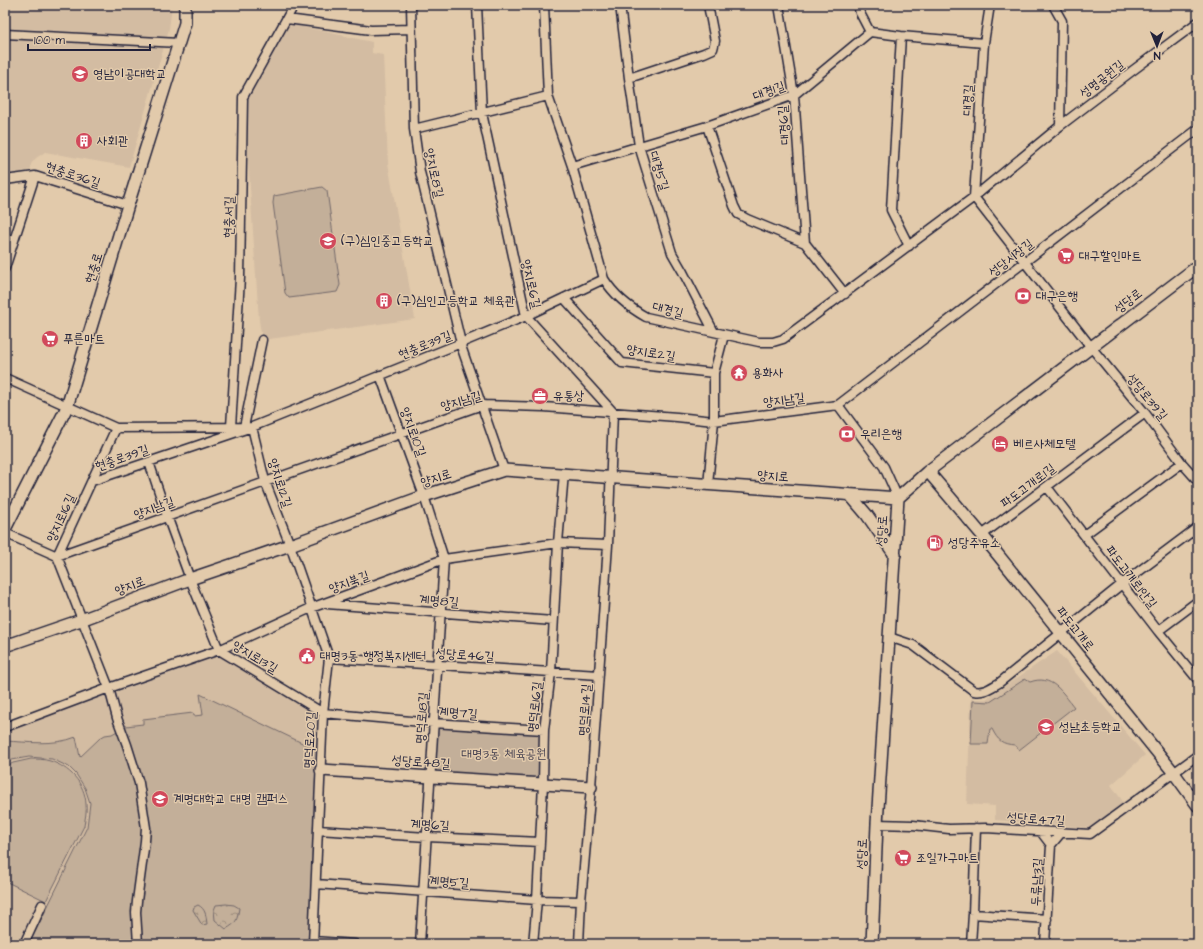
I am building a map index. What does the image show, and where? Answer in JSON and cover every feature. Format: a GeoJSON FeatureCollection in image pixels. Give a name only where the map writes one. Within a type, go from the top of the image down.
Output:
{"type":"FeatureCollection","features":[{"type":"Feature","properties":{"kind":"main road","name":"현충로"},"geometry":{"type":"LineString","coordinates":[[5,529],[68,406],[128,205],[185,24],[185,5]]}},
{"type":"Feature","properties":{"kind":"main road","name":"성당로"},"geometry":{"type":"LineString","coordinates":[[872,944],[877,824],[898,498],[927,472],[1198,266]]}},
{"type":"Feature","properties":{"kind":"main road","name":"양지로"},"geometry":{"type":"LineString","coordinates":[[5,646],[424,496],[504,470],[898,498]]}},
{"type":"Feature","properties":{"kind":"main road","name":"파도고개로"},"geometry":{"type":"LineString","coordinates":[[927,472],[982,535],[1174,773],[1198,806]]}},
{"type":"Feature","properties":{"kind":"main road"},"geometry":{"type":"LineString","coordinates":[[850,495],[867,514],[895,555]]}},
{"type":"Feature","properties":{"kind":"main road","name":"성당로48길"},"geometry":{"type":"LineString","coordinates":[[321,770],[591,787]]}},
{"type":"Feature","properties":{"kind":"street","name":"현충서길"},"geometry":{"type":"LineString","coordinates":[[231,427],[240,278],[242,97],[294,5]]}},
{"type":"Feature","properties":{"kind":"street","name":"양지로8길"},"geometry":{"type":"LineString","coordinates":[[411,5],[414,129],[420,172],[461,343],[504,470]]}},
{"type":"Feature","properties":{"kind":"street","name":"양지로6길"},"geometry":{"type":"LineString","coordinates":[[477,5],[482,113],[526,316],[613,412]]}},
{"type":"Feature","properties":{"kind":"street","name":"대경길"},"geometry":{"type":"LineString","coordinates":[[544,5],[548,96],[572,166],[604,279],[622,300],[646,318],[759,342],[773,342],[782,339],[845,294],[974,197],[984,43],[990,5]]}},
{"type":"Feature","properties":{"kind":"street","name":"대경5길"},"geometry":{"type":"LineString","coordinates":[[620,5],[639,146],[672,253],[714,332]]}},
{"type":"Feature","properties":{"kind":"street"},"geometry":{"type":"LineString","coordinates":[[629,78],[713,49],[715,40],[708,5]]}},
{"type":"Feature","properties":{"kind":"street","name":"대경6길"},"geometry":{"type":"LineString","coordinates":[[779,5],[794,95],[806,243]]}},
{"type":"Feature","properties":{"kind":"street"},"geometry":{"type":"LineString","coordinates":[[858,5],[860,14],[870,32],[984,43]]}},
{"type":"Feature","properties":{"kind":"street","name":"성명공원길"},"geometry":{"type":"LineString","coordinates":[[1053,5],[1062,21],[1060,126]]}},
{"type":"Feature","properties":{"kind":"street"},"geometry":{"type":"LineString","coordinates":[[286,19],[371,30],[411,29]]}},
{"type":"Feature","properties":{"kind":"street","name":"성명공원길"},"geometry":{"type":"LineString","coordinates":[[974,197],[1060,126],[1198,22]]}},
{"type":"Feature","properties":{"kind":"street","name":"대경1길"},"geometry":{"type":"LineString","coordinates":[[572,166],[707,126],[794,95],[870,32]]}},
{"type":"Feature","properties":{"kind":"street"},"geometry":{"type":"LineString","coordinates":[[5,34],[179,43]]}},
{"type":"Feature","properties":{"kind":"street"},"geometry":{"type":"LineString","coordinates":[[901,36],[892,210],[909,246]]}},
{"type":"Feature","properties":{"kind":"street"},"geometry":{"type":"LineString","coordinates":[[414,129],[548,96]]}},
{"type":"Feature","properties":{"kind":"street"},"geometry":{"type":"LineString","coordinates":[[707,126],[738,214],[806,243],[845,294]]}},
{"type":"Feature","properties":{"kind":"street","name":"성당시장길"},"geometry":{"type":"LineString","coordinates":[[838,405],[1198,129]]}},
{"type":"Feature","properties":{"kind":"street"},"geometry":{"type":"LineString","coordinates":[[5,180],[35,176]]}},
{"type":"Feature","properties":{"kind":"street","name":"현충로36길"},"geometry":{"type":"LineString","coordinates":[[5,268],[35,176],[128,205]]}},
{"type":"Feature","properties":{"kind":"street"},"geometry":{"type":"LineString","coordinates":[[974,197],[1091,348]]}},
{"type":"Feature","properties":{"kind":"street","name":"현충로39길"},"geometry":{"type":"LineString","coordinates":[[92,481],[248,427],[380,376],[526,316],[604,279]]}},
{"type":"Feature","properties":{"kind":"street","name":"양지로2길"},"geometry":{"type":"LineString","coordinates":[[564,298],[622,363],[714,373]]}},
{"type":"Feature","properties":{"kind":"street"},"geometry":{"type":"LineString","coordinates":[[708,485],[714,421],[714,373],[724,334]]}},
{"type":"Feature","properties":{"kind":"street"},"geometry":{"type":"LineString","coordinates":[[248,427],[262,340]]}},
{"type":"Feature","properties":{"kind":"street","name":"성당로39길"},"geometry":{"type":"LineString","coordinates":[[1091,348],[1145,413],[1198,482]]}},
{"type":"Feature","properties":{"kind":"street","name":"양지로10길"},"geometry":{"type":"LineString","coordinates":[[380,376],[424,496]]}},
{"type":"Feature","properties":{"kind":"street","name":"현충로39길"},"geometry":{"type":"LineString","coordinates":[[5,378],[116,428],[248,427]]}},
{"type":"Feature","properties":{"kind":"street","name":"양지남길"},"geometry":{"type":"LineString","coordinates":[[57,556],[482,405],[544,406],[677,416],[714,421],[838,405]]}},
{"type":"Feature","properties":{"kind":"street"},"geometry":{"type":"LineString","coordinates":[[838,405],[884,468],[898,498]]}},
{"type":"Feature","properties":{"kind":"street"},"geometry":{"type":"LineString","coordinates":[[610,478],[613,412]]}},
{"type":"Feature","properties":{"kind":"street","name":"파도고개로1길"},"geometry":{"type":"LineString","coordinates":[[982,535],[1145,413]]}},
{"type":"Feature","properties":{"kind":"street","name":"양지로12길"},"geometry":{"type":"LineString","coordinates":[[248,427],[290,545]]}},
{"type":"Feature","properties":{"kind":"street","name":"양지로16길"},"geometry":{"type":"LineString","coordinates":[[81,620],[57,556],[116,428]]}},
{"type":"Feature","properties":{"kind":"street","name":"양지로13길"},"geometry":{"type":"LineString","coordinates":[[149,462],[190,579],[219,650],[323,713]]}},
{"type":"Feature","properties":{"kind":"street"},"geometry":{"type":"LineString","coordinates":[[1084,535],[1182,463]]}},
{"type":"Feature","properties":{"kind":"street","name":"명덕로16길"},"geometry":{"type":"LineString","coordinates":[[533,944],[537,900],[543,784],[544,730],[551,672],[558,543],[564,474]]}},
{"type":"Feature","properties":{"kind":"street","name":"명덕로14길"},"geometry":{"type":"LineString","coordinates":[[579,944],[608,545],[610,478]]}},
{"type":"Feature","properties":{"kind":"street","name":"파도고개로1안길"},"geometry":{"type":"LineString","coordinates":[[1047,487],[1158,631],[1198,679]]}},
{"type":"Feature","properties":{"kind":"street","name":"명덕로18길"},"geometry":{"type":"LineString","coordinates":[[420,944],[427,837],[429,776],[444,559],[424,496]]}},
{"type":"Feature","properties":{"kind":"street"},"geometry":{"type":"LineString","coordinates":[[889,637],[912,645],[974,691],[979,692],[986,690],[999,683],[1060,632],[1198,527]]}},
{"type":"Feature","properties":{"kind":"street"},"geometry":{"type":"LineString","coordinates":[[5,533],[57,556]]}},
{"type":"Feature","properties":{"kind":"street","name":"양지북길"},"geometry":{"type":"LineString","coordinates":[[5,727],[109,688],[219,650],[312,608],[444,559],[558,543],[608,545]]}},
{"type":"Feature","properties":{"kind":"street","name":"명덕로20길"},"geometry":{"type":"LineString","coordinates":[[290,545],[329,658],[323,713],[313,942]]}},
{"type":"Feature","properties":{"kind":"street"},"geometry":{"type":"LineString","coordinates":[[1158,631],[1198,601]]}},
{"type":"Feature","properties":{"kind":"street","name":"계명8길"},"geometry":{"type":"LineString","coordinates":[[322,604],[553,621]]}},
{"type":"Feature","properties":{"kind":"street"},"geometry":{"type":"LineString","coordinates":[[81,620],[109,688],[117,718],[139,782],[146,828],[136,907],[138,944]]}},
{"type":"Feature","properties":{"kind":"street","name":"성당로46길"},"geometry":{"type":"LineString","coordinates":[[329,658],[599,675]]}},
{"type":"Feature","properties":{"kind":"street","name":"계명7길"},"geometry":{"type":"LineString","coordinates":[[323,713],[433,723],[544,730]]}},
{"type":"Feature","properties":{"kind":"street","name":"성당로47길"},"geometry":{"type":"LineString","coordinates":[[877,824],[913,825],[949,829],[976,828],[1090,834],[1198,755]]}},
{"type":"Feature","properties":{"kind":"street"},"geometry":{"type":"LineString","coordinates":[[970,944],[973,914],[976,828]]}},
{"type":"Feature","properties":{"kind":"street","name":"계명6길"},"geometry":{"type":"LineString","coordinates":[[318,830],[540,842]]}},
{"type":"Feature","properties":{"kind":"street"},"geometry":{"type":"LineString","coordinates":[[1041,832],[1051,845],[1061,833]]}},
{"type":"Feature","properties":{"kind":"street","name":"두류남3길"},"geometry":{"type":"LineString","coordinates":[[1045,944],[1051,845]]}},
{"type":"Feature","properties":{"kind":"street","name":"계명5길"},"geometry":{"type":"LineString","coordinates":[[316,884],[581,902]]}},
{"type":"Feature","properties":{"kind":"street"},"geometry":{"type":"LineString","coordinates":[[24,944],[42,906]]}},
{"type":"Feature","properties":{"kind":"street","name":"두류남3길"},"geometry":{"type":"LineString","coordinates":[[973,914],[1047,920]]}},
{"type":"Feature","properties":{"kind":"street"},"geometry":{"type":"LineString","coordinates":[[313,942],[355,944]]}},
{"type":"Feature","properties":{"kind":"shaded area","name":"영남이공대학교"},"geometry":{"type":"Polygon","coordinates":[[[5,5],[172,5],[169,29],[129,167],[45,152],[36,158],[31,164],[31,170],[5,175],[5,5]]]}},
{"type":"Feature","properties":{"kind":"shaded area","name":"(구)심인중고등학교"},"geometry":{"type":"Polygon","coordinates":[[[295,25],[372,42],[372,53],[383,55],[388,163],[415,319],[262,340],[259,320],[244,99],[287,26],[295,25]]]}},
{"type":"Feature","properties":{"kind":"shaded area","name":"성남초등학교"},"geometry":{"type":"Polygon","coordinates":[[[1057,651],[1145,755],[1111,785],[1124,803],[1089,828],[995,820],[995,806],[967,804],[971,699],[986,699],[1057,651]]]}},
{"type":"Feature","properties":{"kind":"shaded area","name":"계명대학교 대명 캠퍼스"},"geometry":{"type":"Polygon","coordinates":[[[213,657],[220,657],[319,716],[310,944],[5,944],[5,730],[213,657]]]}},
{"type":"Feature","properties":{"kind":"green space"},"geometry":{"type":"Polygon","coordinates":[[[322,187],[327,191],[340,285],[337,292],[289,298],[285,293],[273,203],[274,196],[322,187]]]}},
{"type":"Feature","properties":{"kind":"green space"},"geometry":{"type":"Polygon","coordinates":[[[1025,679],[1030,682],[1044,680],[1050,682],[1061,690],[1074,707],[1019,750],[1015,745],[1007,744],[1001,741],[992,729],[990,729],[988,744],[971,744],[973,701],[990,702],[1025,679]]]}},
{"type":"Feature","properties":{"kind":"green space","name":"계명대학교 대명 캠퍼스"},"geometry":{"type":"Polygon","coordinates":[[[200,694],[321,752],[313,944],[29,944],[87,827],[90,803],[85,788],[76,774],[69,767],[52,759],[29,757],[12,760],[5,764],[5,741],[32,743],[59,742],[76,737],[80,757],[100,738],[105,735],[112,734],[126,726],[143,724],[143,719],[193,713],[194,716],[203,715],[200,694]]]}},
{"type":"Feature","properties":{"kind":"green space","name":"대명3동 체육공원"},"geometry":{"type":"Polygon","coordinates":[[[433,723],[544,730],[543,784],[429,776],[433,723]]]}},
{"type":"Feature","properties":{"kind":"green space"},"geometry":{"type":"Polygon","coordinates":[[[31,759],[43,759],[64,767],[75,777],[83,789],[86,804],[84,826],[46,901],[5,881],[5,767],[13,763],[31,759]]]}},
{"type":"Feature","properties":{"kind":"green space"},"geometry":{"type":"Polygon","coordinates":[[[198,905],[204,911],[207,924],[202,925],[193,910],[194,907],[198,905]]]}},
{"type":"Feature","properties":{"kind":"green space"},"geometry":{"type":"Polygon","coordinates":[[[216,905],[234,905],[239,908],[236,921],[226,929],[215,920],[214,910],[216,905]]]}},
{"type":"Feature","properties":{"kind":"place","name":"영남이공대학교"},"geometry":{"type":"Point","coordinates":[80,74]}},
{"type":"Feature","properties":{"kind":"place","name":"사회관"},"geometry":{"type":"Point","coordinates":[84,141]}},
{"type":"Feature","properties":{"kind":"place","name":"(구)심인중고등학교"},"geometry":{"type":"Point","coordinates":[328,241]}},
{"type":"Feature","properties":{"kind":"place","name":"대구할인마트"},"geometry":{"type":"Point","coordinates":[1066,256]}},
{"type":"Feature","properties":{"kind":"place","name":"대구은행"},"geometry":{"type":"Point","coordinates":[1023,296]}},
{"type":"Feature","properties":{"kind":"place","name":"(구)심인고등학교 체육관"},"geometry":{"type":"Point","coordinates":[384,301]}},
{"type":"Feature","properties":{"kind":"place","name":"푸른마트"},"geometry":{"type":"Point","coordinates":[50,339]}},
{"type":"Feature","properties":{"kind":"place","name":"용화사"},"geometry":{"type":"Point","coordinates":[739,373]}},
{"type":"Feature","properties":{"kind":"place","name":"유통상"},"geometry":{"type":"Point","coordinates":[540,396]}},
{"type":"Feature","properties":{"kind":"place","name":"우리은행"},"geometry":{"type":"Point","coordinates":[847,434]}},
{"type":"Feature","properties":{"kind":"place","name":"베르사체모텔"},"geometry":{"type":"Point","coordinates":[1000,444]}},
{"type":"Feature","properties":{"kind":"place","name":"성당주유소"},"geometry":{"type":"Point","coordinates":[935,543]}},
{"type":"Feature","properties":{"kind":"place","name":"대명3동 행정복지센터"},"geometry":{"type":"Point","coordinates":[307,656]}},
{"type":"Feature","properties":{"kind":"place","name":"성남초등학교"},"geometry":{"type":"Point","coordinates":[1046,727]}},
{"type":"Feature","properties":{"kind":"place","name":"계명대학교 대명 캠퍼스"},"geometry":{"type":"Point","coordinates":[160,799]}},
{"type":"Feature","properties":{"kind":"place","name":"조일가구마트"},"geometry":{"type":"Point","coordinates":[903,858]}}]}
